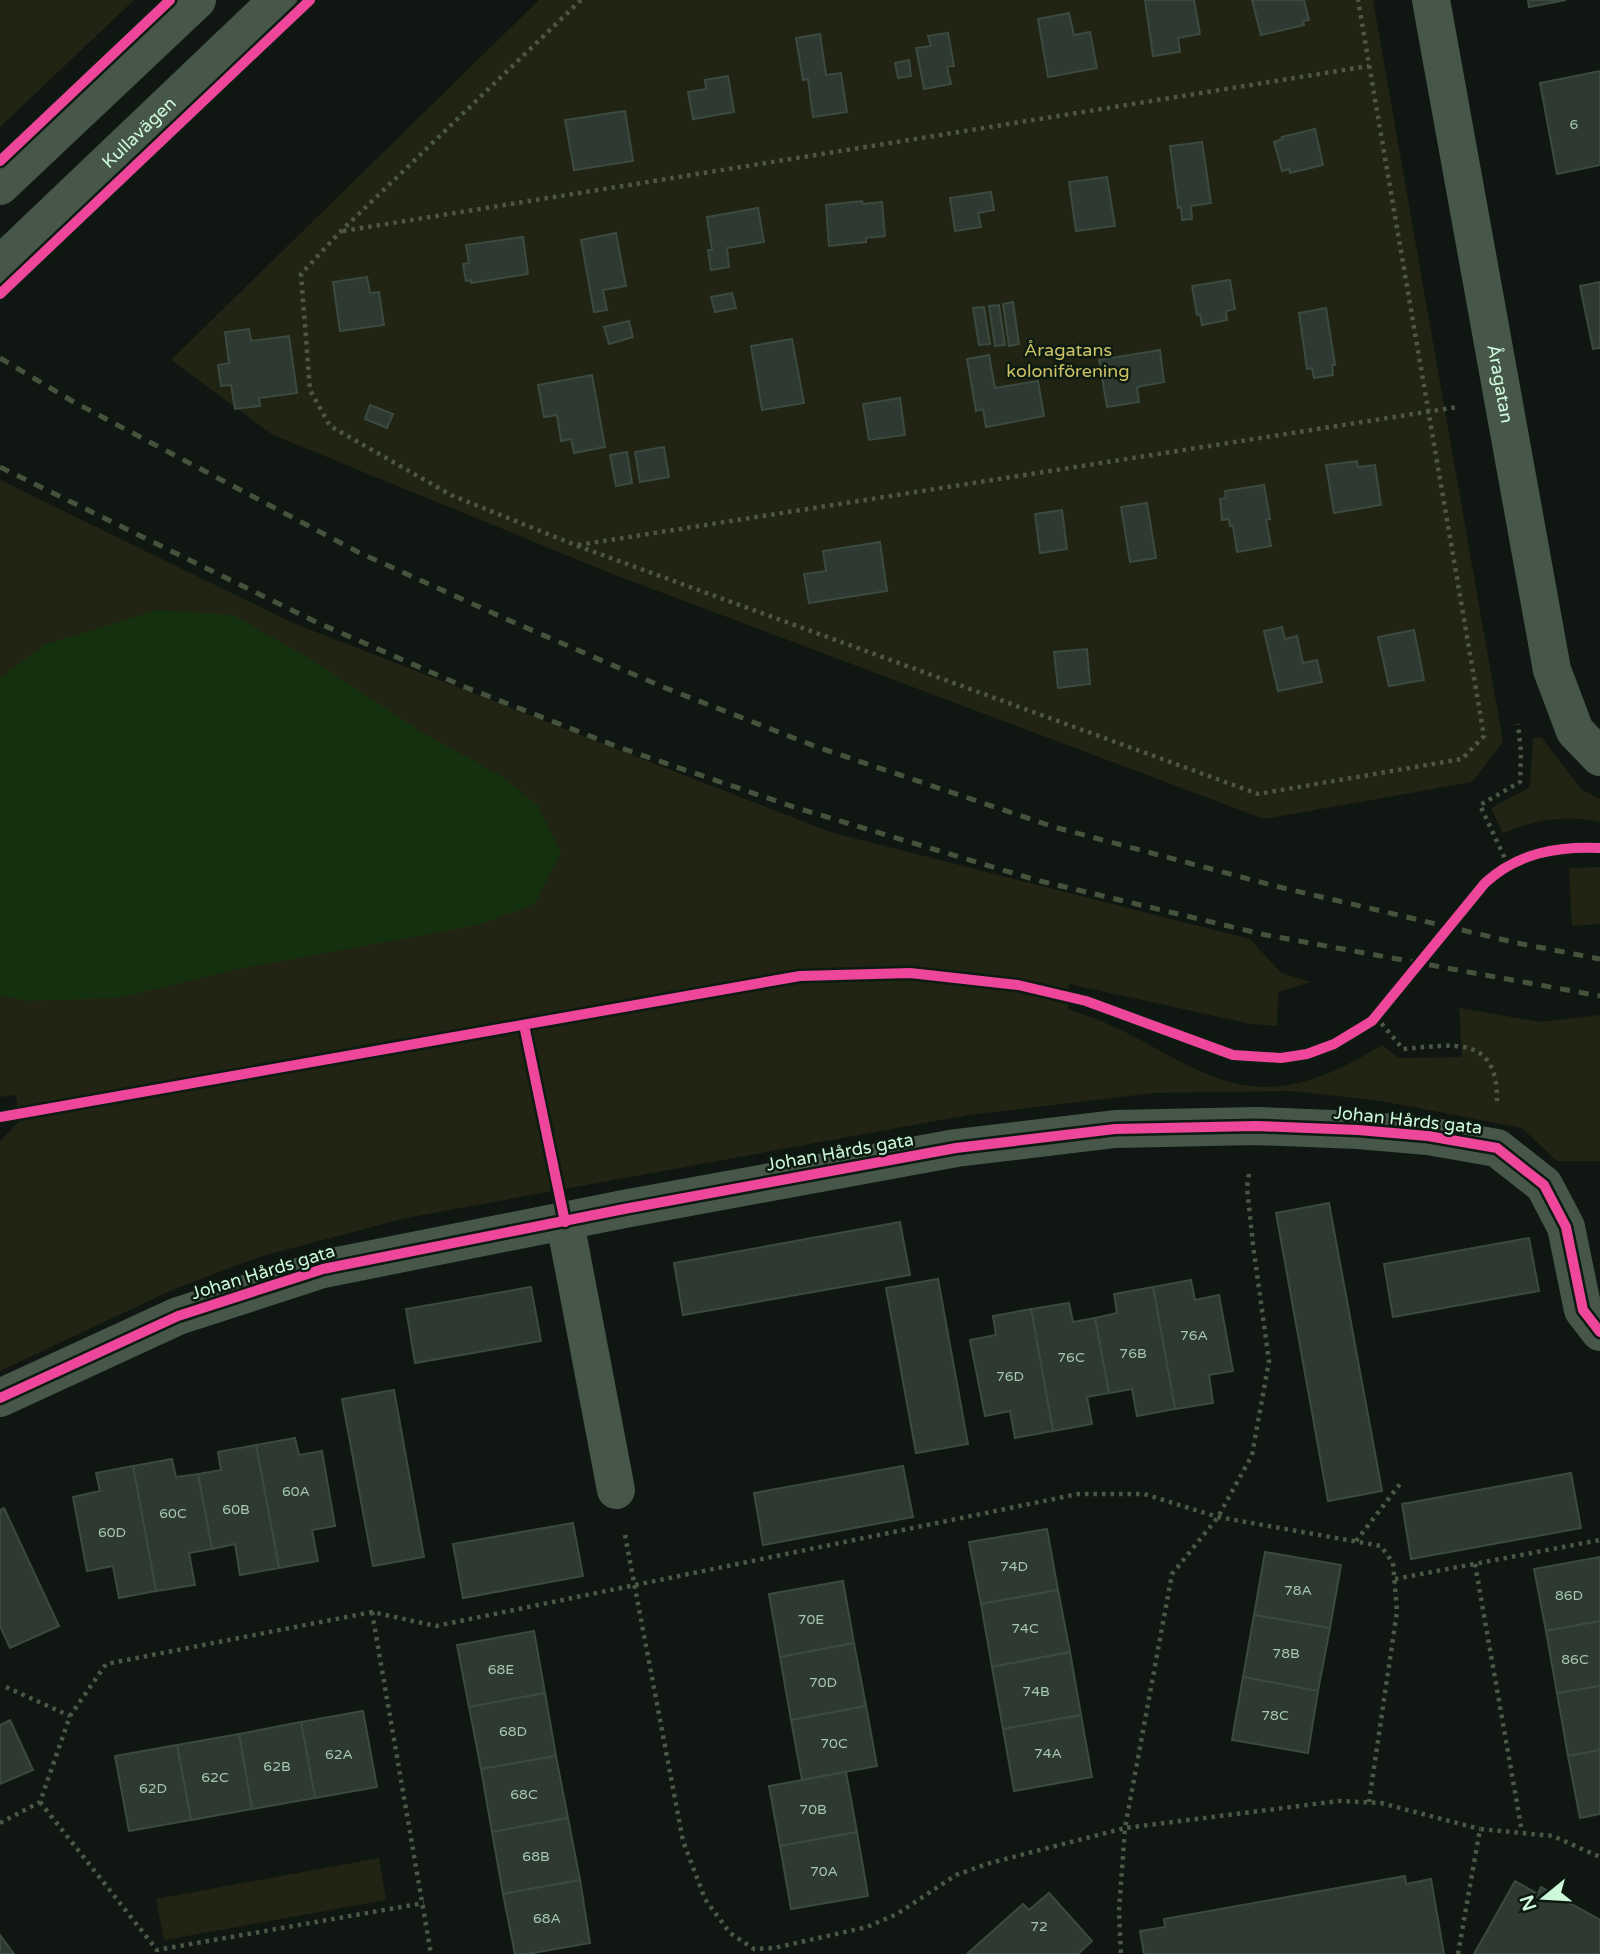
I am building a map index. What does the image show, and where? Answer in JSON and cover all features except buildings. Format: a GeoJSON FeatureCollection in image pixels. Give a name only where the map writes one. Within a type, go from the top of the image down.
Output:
{"type":"FeatureCollection","features":[{"type":"Feature","properties":{"kind":"street"},"geometry":{"type":"LineString","coordinates":[[0,186],[197,0]]}},
{"type":"Feature","properties":{"kind":"street","name":"Kullavägen"},"geometry":{"type":"LineString","coordinates":[[0,265],[278,0]]}},
{"type":"Feature","properties":{"kind":"street","name":"Åragatan"},"geometry":{"type":"LineString","coordinates":[[1431,0],[1552,670],[1575,731],[1600,757]]}},
{"type":"Feature","properties":{"kind":"street","name":"Johan Hårds gata"},"geometry":{"type":"LineString","coordinates":[[0,1398],[178,1316],[323,1269],[956,1148],[1115,1129],[1256,1126],[1358,1130],[1429,1136],[1497,1148],[1544,1185],[1566,1227],[1583,1310],[1600,1332]]}},
{"type":"Feature","properties":{"kind":"street"},"geometry":{"type":"LineString","coordinates":[[565,1222],[616,1490]]}},
{"type":"Feature","properties":{"kind":"path"},"geometry":{"type":"LineString","coordinates":[[581,0],[341,231],[301,274],[310,390],[330,426],[452,495],[575,545],[1258,794],[1462,759],[1484,736],[1358,0]]}},
{"type":"Feature","properties":{"kind":"path"},"geometry":{"type":"LineString","coordinates":[[341,231],[1368,66]]}},
{"type":"Feature","properties":{"kind":"path"},"geometry":{"type":"LineString","coordinates":[[575,545],[1462,407]]}},
{"type":"Feature","properties":{"kind":"path"},"geometry":{"type":"LineString","coordinates":[[1508,865],[1479,805],[1520,782],[1521,739]]}},
{"type":"Feature","properties":{"kind":"path"},"geometry":{"type":"LineString","coordinates":[[1376,1017],[1403,1049],[1470,1048],[1489,1060],[1498,1082],[1497,1148]]}},
{"type":"Feature","properties":{"kind":"path"},"geometry":{"type":"LineString","coordinates":[[1121,1954],[1119,1911],[1125,1828],[1172,1574],[1218,1517],[1252,1455],[1269,1362],[1247,1187],[1256,1126]]}},
{"type":"Feature","properties":{"kind":"path"},"geometry":{"type":"LineString","coordinates":[[1356,1542],[1400,1484]]}},
{"type":"Feature","properties":{"kind":"path"},"geometry":{"type":"LineString","coordinates":[[616,1490],[683,1842],[705,1899],[730,1933],[754,1951],[867,1927],[897,1914],[956,1875],[990,1863],[1125,1828],[1339,1801],[1381,1803],[1479,1829],[1553,1836],[1600,1857]]}},
{"type":"Feature","properties":{"kind":"path"},"geometry":{"type":"LineString","coordinates":[[0,1823],[40,1802],[70,1716],[106,1664],[372,1612],[436,1626],[1078,1494],[1144,1494],[1218,1517],[1381,1546],[1393,1563],[1396,1611],[1369,1802]]}},
{"type":"Feature","properties":{"kind":"path"},"geometry":{"type":"LineString","coordinates":[[1395,1579],[1600,1540]]}},
{"type":"Feature","properties":{"kind":"path"},"geometry":{"type":"LineString","coordinates":[[1475,1564],[1522,1832]]}},
{"type":"Feature","properties":{"kind":"path"},"geometry":{"type":"LineString","coordinates":[[372,1612],[431,1954]]}},
{"type":"Feature","properties":{"kind":"path"},"geometry":{"type":"LineString","coordinates":[[6,1687],[70,1716]]}},
{"type":"Feature","properties":{"kind":"path"},"geometry":{"type":"LineString","coordinates":[[40,1802],[157,1950],[424,1903]]}},
{"type":"Feature","properties":{"kind":"path"},"geometry":{"type":"LineString","coordinates":[[1458,1954],[1479,1829]]}},
{"type":"Feature","properties":{"kind":"green space"},"geometry":{"type":"Polygon","coordinates":[[[0,0],[134,0],[0,127],[0,0]]]}},
{"type":"Feature","properties":{"kind":"green space","name":"Åragatans koloniförening"},"geometry":{"type":"Polygon","coordinates":[[[539,0],[1373,0],[1503,742],[1472,782],[1264,819],[615,575],[273,435],[171,360],[539,0]]]}},
{"type":"Feature","properties":{"kind":"green space"},"geometry":{"type":"Polygon","coordinates":[[[0,480],[293,623],[830,832],[1250,939],[1281,973],[1311,982],[1278,992],[1277,1026],[1251,1024],[1069,984],[1068,1009],[1126,1032],[1213,1077],[1251,1086],[1269,1087],[1304,1082],[1337,1070],[1382,1045],[1399,1058],[1462,1057],[1459,1008],[1541,1022],[1600,1015],[1600,1161],[1557,1161],[1522,1128],[1381,1101],[1292,1091],[1154,1093],[969,1115],[406,1218],[259,1257],[172,1290],[0,1371],[0,1141],[20,1121],[16,1095],[0,1097],[0,480]]]}},
{"type":"Feature","properties":{"kind":"green space"},"geometry":{"type":"Polygon","coordinates":[[[1533,738],[1542,738],[1581,789],[1600,799],[1600,822],[1551,820],[1503,833],[1491,808],[1530,787],[1533,738]]]}},
{"type":"Feature","properties":{"kind":"green space"},"geometry":{"type":"Polygon","coordinates":[[[1600,867],[1600,924],[1572,926],[1569,868],[1600,867]]]}},
{"type":"Feature","properties":{"kind":"green space"},"geometry":{"type":"Polygon","coordinates":[[[379,1858],[386,1900],[164,1940],[156,1899],[379,1858]]]}},
{"type":"Feature","properties":{"kind":"shaded area"},"geometry":{"type":"Polygon","coordinates":[[[157,610],[233,615],[317,663],[428,736],[500,775],[538,806],[561,853],[535,904],[478,925],[234,970],[119,998],[27,1001],[0,995],[0,678],[44,645],[157,610]]]}},
{"type":"Feature","properties":{"kind":"railway"},"geometry":{"type":"LineString","coordinates":[[0,358],[72,401],[358,552],[663,687],[817,747],[1054,827],[1275,886],[1517,943],[1600,959]]}},
{"type":"Feature","properties":{"kind":"railway"},"geometry":{"type":"LineString","coordinates":[[0,467],[316,622],[465,687],[618,747],[797,808],[1036,880],[1266,935],[1600,996]]}},
{"type":"Feature","properties":{"kind":"cycle path"},"geometry":{"type":"LineString","coordinates":[[0,161],[170,0]]}},
{"type":"Feature","properties":{"kind":"cycle path"},"geometry":{"type":"LineString","coordinates":[[0,294],[310,0]]}},
{"type":"Feature","properties":{"kind":"cycle path"},"geometry":{"type":"LineString","coordinates":[[0,1117],[800,976],[910,973],[1018,985],[1086,1001],[1233,1055],[1281,1058],[1307,1054],[1334,1044],[1372,1021],[1485,883],[1498,873],[1539,853],[1569,848],[1600,848]]}},
{"type":"Feature","properties":{"kind":"cycle path"},"geometry":{"type":"LineString","coordinates":[[524,1025],[565,1222]]}},
{"type":"Feature","properties":{"kind":"cycle path"},"geometry":{"type":"LineString","coordinates":[[0,1398],[178,1316],[323,1269],[624,1209],[956,1148],[1115,1129],[1256,1126],[1358,1130],[1428,1136],[1497,1148],[1544,1185],[1566,1227],[1583,1310],[1600,1332]]}}]}
